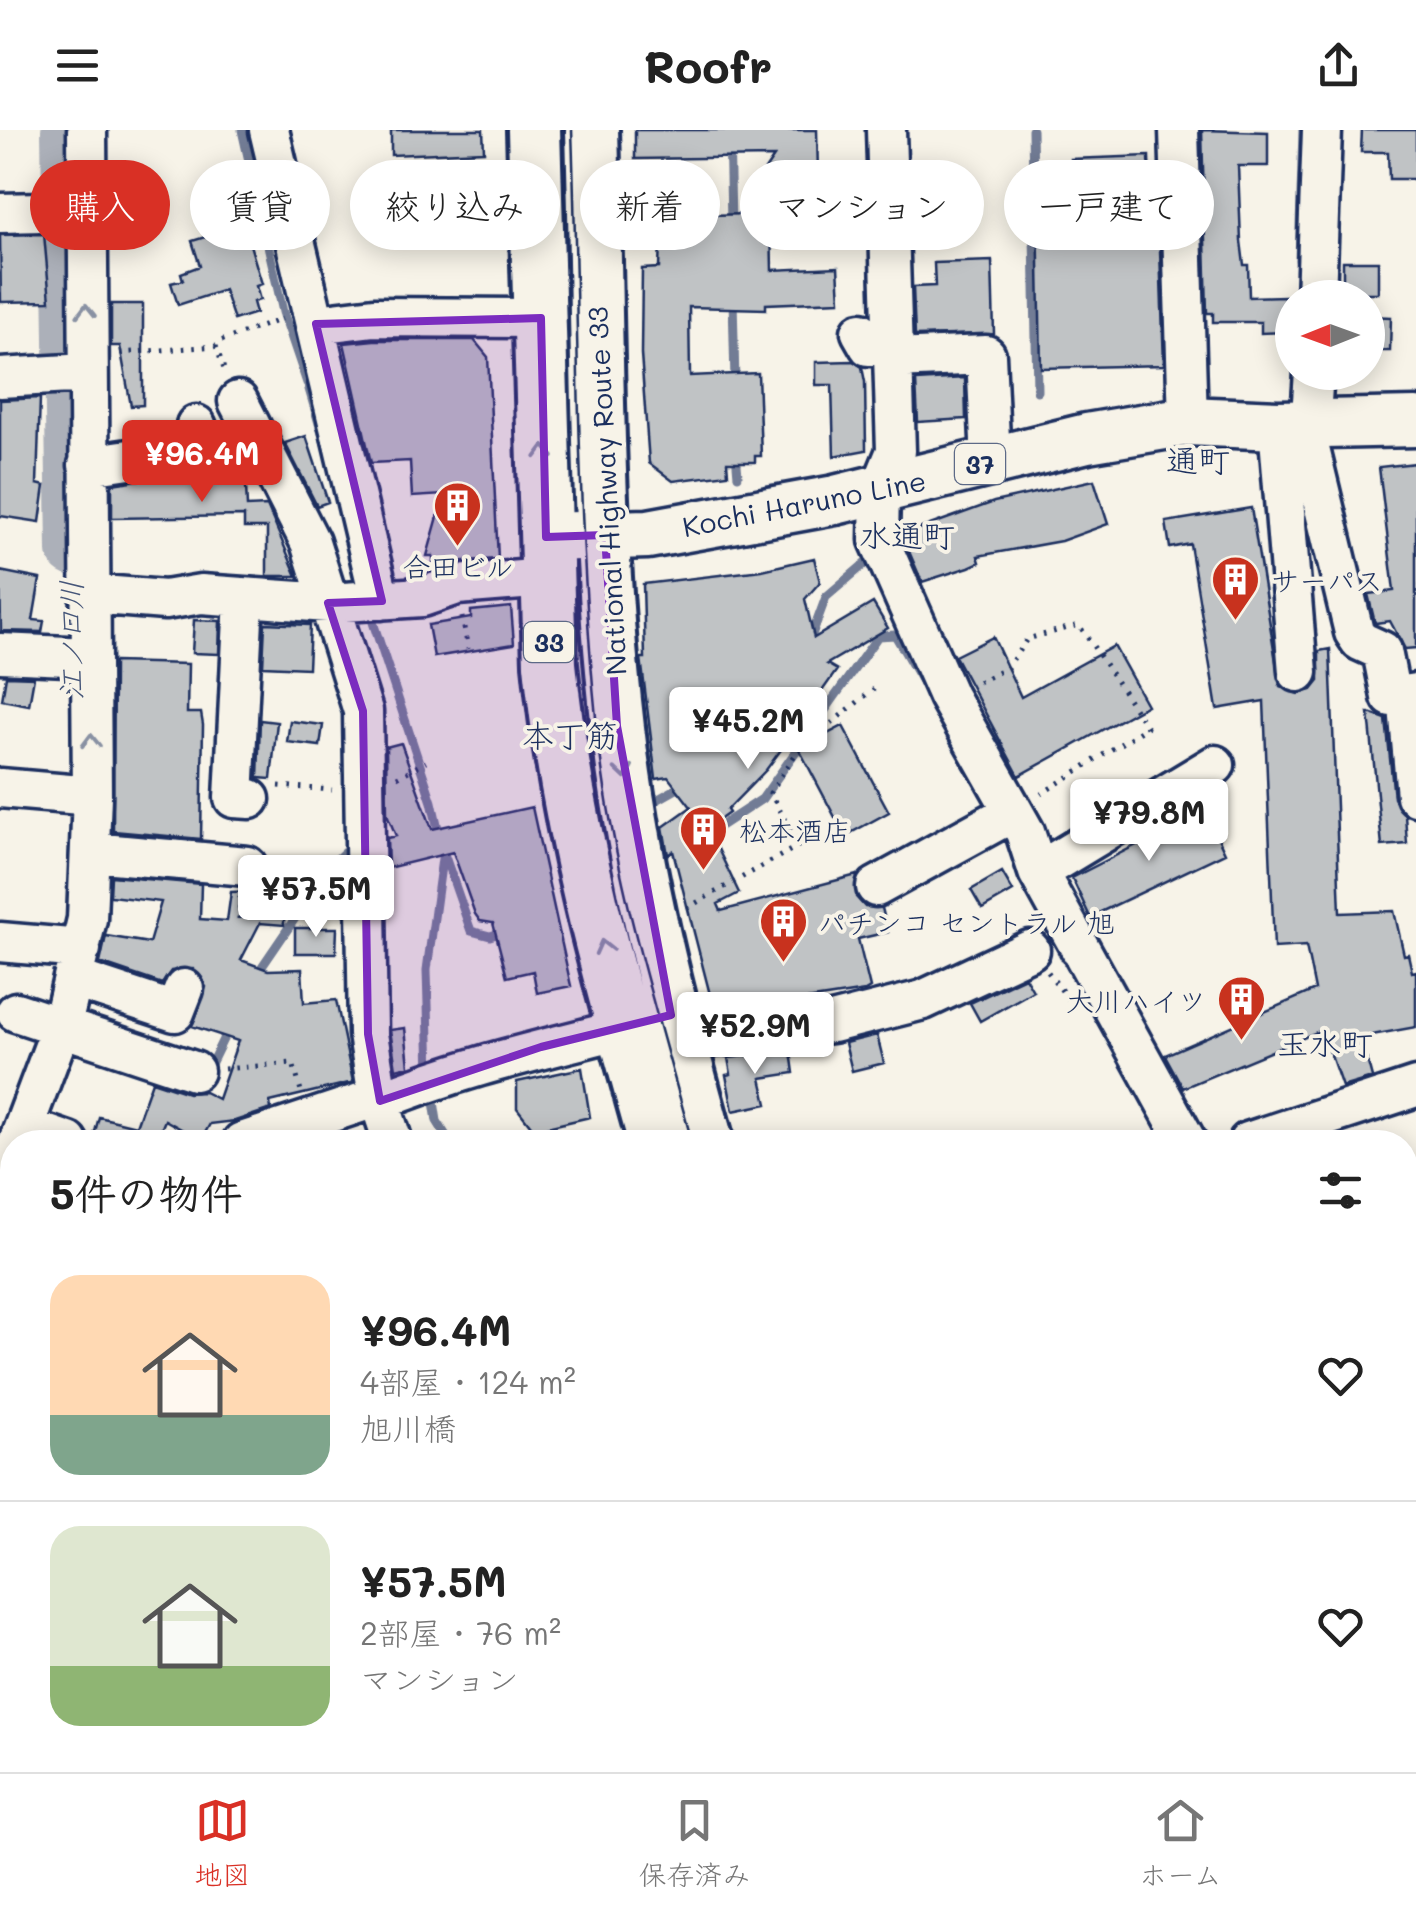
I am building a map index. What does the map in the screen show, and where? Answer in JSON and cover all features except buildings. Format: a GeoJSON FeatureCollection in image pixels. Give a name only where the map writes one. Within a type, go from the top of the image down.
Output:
{"type":"FeatureCollection","features":[{"type":"Feature","properties":{"kind":"highway","name":"National Highway Route 33"},"geometry":{"type":"LineString","coordinates":[[534,130],[550,664],[564,777],[658,1028],[702,1130]]}},
{"type":"Feature","properties":{"kind":"highway","name":"National Highway Route 33"},"geometry":{"type":"LineString","coordinates":[[592,130],[604,535],[618,726],[648,927],[658,1028],[655,1130]]}},
{"type":"Feature","properties":{"kind":"main road","name":"Kochi Haruno Line"},"geometry":{"type":"LineString","coordinates":[[547,558],[604,535],[648,534],[880,490],[1087,438],[1188,421],[1293,425],[1416,422]]}},
{"type":"Feature","properties":{"kind":"street"},"geometry":{"type":"LineString","coordinates":[[81,160],[87,130]]}},
{"type":"Feature","properties":{"kind":"street"},"geometry":{"type":"LineString","coordinates":[[270,130],[328,323],[345,411]]}},
{"type":"Feature","properties":{"kind":"street"},"geometry":{"type":"LineString","coordinates":[[886,130],[880,345],[896,450],[880,490],[880,540],[948,696],[1014,812],[1038,872],[1180,1130]]}},
{"type":"Feature","properties":{"kind":"street"},"geometry":{"type":"LineString","coordinates":[[1179,130],[1188,421]]}},
{"type":"Feature","properties":{"kind":"street"},"geometry":{"type":"LineString","coordinates":[[1317,280],[1322,130]]}},
{"type":"Feature","properties":{"kind":"street"},"geometry":{"type":"LineString","coordinates":[[0,213],[30,213]]}},
{"type":"Feature","properties":{"kind":"street"},"geometry":{"type":"LineString","coordinates":[[18,1130],[42,1020],[71,956],[91,852],[80,796],[75,656],[89,594],[76,538],[88,465],[75,369],[72,250]]}},
{"type":"Feature","properties":{"kind":"street"},"geometry":{"type":"LineString","coordinates":[[328,323],[392,316],[541,318]]}},
{"type":"Feature","properties":{"kind":"street"},"geometry":{"type":"LineString","coordinates":[[328,323],[361,601],[368,1034],[384,1115]]}},
{"type":"Feature","properties":{"kind":"street"},"geometry":{"type":"LineString","coordinates":[[880,345],[986,355],[992,462]]}},
{"type":"Feature","properties":{"kind":"street"},"geometry":{"type":"LineString","coordinates":[[0,378],[75,369]]}},
{"type":"Feature","properties":{"kind":"street"},"geometry":{"type":"LineString","coordinates":[[1298,672],[1293,425],[1307,390]]}},
{"type":"Feature","properties":{"kind":"street"},"geometry":{"type":"LineString","coordinates":[[238,401],[310,542],[361,601]]}},
{"type":"Feature","properties":{"kind":"street"},"geometry":{"type":"LineString","coordinates":[[88,465],[204,448],[196,425]]}},
{"type":"Feature","properties":{"kind":"street"},"geometry":{"type":"LineString","coordinates":[[1293,425],[1315,476],[1354,632],[1360,641],[1382,651],[1391,697],[1411,694],[1416,796]]}},
{"type":"Feature","properties":{"kind":"street"},"geometry":{"type":"LineString","coordinates":[[89,594],[164,600],[185,594],[361,601],[422,597],[547,558]]}},
{"type":"Feature","properties":{"kind":"street"},"geometry":{"type":"LineString","coordinates":[[238,795],[244,598]]}},
{"type":"Feature","properties":{"kind":"street"},"geometry":{"type":"LineString","coordinates":[[0,654],[75,656]]}},
{"type":"Feature","properties":{"kind":"street"},"geometry":{"type":"LineString","coordinates":[[1038,872],[1215,764]]}},
{"type":"Feature","properties":{"kind":"street"},"geometry":{"type":"LineString","coordinates":[[0,788],[80,796]]}},
{"type":"Feature","properties":{"kind":"street"},"geometry":{"type":"LineString","coordinates":[[876,887],[1014,812]]}},
{"type":"Feature","properties":{"kind":"street"},"geometry":{"type":"LineString","coordinates":[[91,852],[247,866]]}},
{"type":"Feature","properties":{"kind":"street"},"geometry":{"type":"LineString","coordinates":[[0,942],[71,956],[174,1012],[184,990]]}},
{"type":"Feature","properties":{"kind":"street"},"geometry":{"type":"LineString","coordinates":[[314,1130],[384,1115],[430,1081],[540,1046],[562,1046],[658,1028],[832,1023],[905,1004],[1030,950]]}},
{"type":"Feature","properties":{"kind":"street"},"geometry":{"type":"LineString","coordinates":[[42,1020],[208,1070]]}},
{"type":"Feature","properties":{"kind":"street"},"geometry":{"type":"LineString","coordinates":[[1292,1130],[1414,1097]]}},
{"type":"Feature","properties":{"kind":"path"},"geometry":{"type":"LineString","coordinates":[[75,369],[216,346],[278,321]]}},
{"type":"Feature","properties":{"kind":"path"},"geometry":{"type":"LineString","coordinates":[[948,696],[1007,668],[1027,639],[1078,624],[1146,727],[1014,812]]}},
{"type":"Feature","properties":{"kind":"path"},"geometry":{"type":"LineString","coordinates":[[648,927],[747,878],[800,845],[770,793],[799,749],[874,688]]}},
{"type":"Feature","properties":{"kind":"path"},"geometry":{"type":"LineString","coordinates":[[412,769],[426,762]]}},
{"type":"Feature","properties":{"kind":"path"},"geometry":{"type":"LineString","coordinates":[[238,795],[367,793]]}},
{"type":"Feature","properties":{"kind":"path"},"geometry":{"type":"LineString","coordinates":[[208,1070],[293,1063],[314,1130]]}},
{"type":"Feature","properties":{"kind":"highlighted area"},"geometry":{"type":"Polygon","coordinates":[[[541,318],[546,537],[605,535],[617,726],[671,1015],[541,1047],[380,1101],[368,1034],[363,711],[328,603],[382,601],[316,324],[541,318]]]}},
{"type":"Feature","properties":{"kind":"waterway","name":"江ノ口川"},"geometry":{"type":"LineString","coordinates":[[66,130],[72,551]]}},
{"type":"Feature","properties":{"kind":"waterway"},"geometry":{"type":"LineString","coordinates":[[242,130],[283,312],[307,383]]}},
{"type":"Feature","properties":{"kind":"waterway"},"geometry":{"type":"LineString","coordinates":[[729,130],[731,223]]}},
{"type":"Feature","properties":{"kind":"waterway"},"geometry":{"type":"LineString","coordinates":[[1032,130],[1037,391]]}},
{"type":"Feature","properties":{"kind":"waterway"},"geometry":{"type":"LineString","coordinates":[[1299,260],[1303,130]]}},
{"type":"Feature","properties":{"kind":"waterway"},"geometry":{"type":"LineString","coordinates":[[733,299],[735,383]]}},
{"type":"Feature","properties":{"kind":"waterway"},"geometry":{"type":"LineString","coordinates":[[309,389],[325,444]]}},
{"type":"Feature","properties":{"kind":"waterway"},"geometry":{"type":"LineString","coordinates":[[736,453],[738,476]]}},
{"type":"Feature","properties":{"kind":"waterway"},"geometry":{"type":"LineString","coordinates":[[810,640],[826,597],[868,561]]}},
{"type":"Feature","properties":{"kind":"waterway"},"geometry":{"type":"LineString","coordinates":[[368,607],[432,802],[443,851],[427,970],[430,1074]]}},
{"type":"Feature","properties":{"kind":"waterway"},"geometry":{"type":"LineString","coordinates":[[704,837],[762,799],[878,636],[895,635],[924,685]]}},
{"type":"Feature","properties":{"kind":"waterway"},"geometry":{"type":"LineString","coordinates":[[655,801],[687,783]]}},
{"type":"Feature","properties":{"kind":"waterway"},"geometry":{"type":"LineString","coordinates":[[257,974],[332,864],[355,842]]}},
{"type":"Feature","properties":{"kind":"waterway"},"geometry":{"type":"LineString","coordinates":[[443,851],[471,931],[490,936],[507,931]]}},
{"type":"Feature","properties":{"kind":"waterway"},"geometry":{"type":"LineString","coordinates":[[192,1103],[229,1027]]}},
{"type":"Feature","properties":{"kind":"waterway"},"geometry":{"type":"LineString","coordinates":[[432,1089],[437,1121],[443,1130]]}},
{"type":"Feature","properties":{"kind":"waterway"},"geometry":{"type":"LineString","coordinates":[[181,1130],[185,1122]]}},
{"type":"Feature","properties":{"kind":"waterway"},"geometry":{"type":"LineString","coordinates":[[1156,1122],[1160,1130]]}},
{"type":"Feature","properties":{"kind":"tram line"},"geometry":{"type":"LineString","coordinates":[[572,130],[582,509],[598,736],[625,890],[689,1130]]}},
{"type":"Feature","properties":{"kind":"place","name":"合田ビル"},"geometry":{"type":"Point","coordinates":[458,548]}},
{"type":"Feature","properties":{"kind":"place","name":"サーパス"},"geometry":{"type":"Point","coordinates":[1236,622]}},
{"type":"Feature","properties":{"kind":"place","name":"松本酒店"},"geometry":{"type":"Point","coordinates":[704,872]}},
{"type":"Feature","properties":{"kind":"place","name":"パチンコ セントラル 旭"},"geometry":{"type":"Point","coordinates":[783,964]}},
{"type":"Feature","properties":{"kind":"place","name":"大川ハイツ"},"geometry":{"type":"Point","coordinates":[1241,1042]}},
{"type":"Feature","properties":{"kind":"district","name":"通町"},"geometry":{"type":"Point","coordinates":[1198,459]}},
{"type":"Feature","properties":{"kind":"district","name":"水通町"},"geometry":{"type":"Point","coordinates":[907,534]}},
{"type":"Feature","properties":{"kind":"district","name":"本丁筋"},"geometry":{"type":"Point","coordinates":[570,734]}},
{"type":"Feature","properties":{"kind":"district","name":"玉水町"},"geometry":{"type":"Point","coordinates":[1325,1042]}}]}
